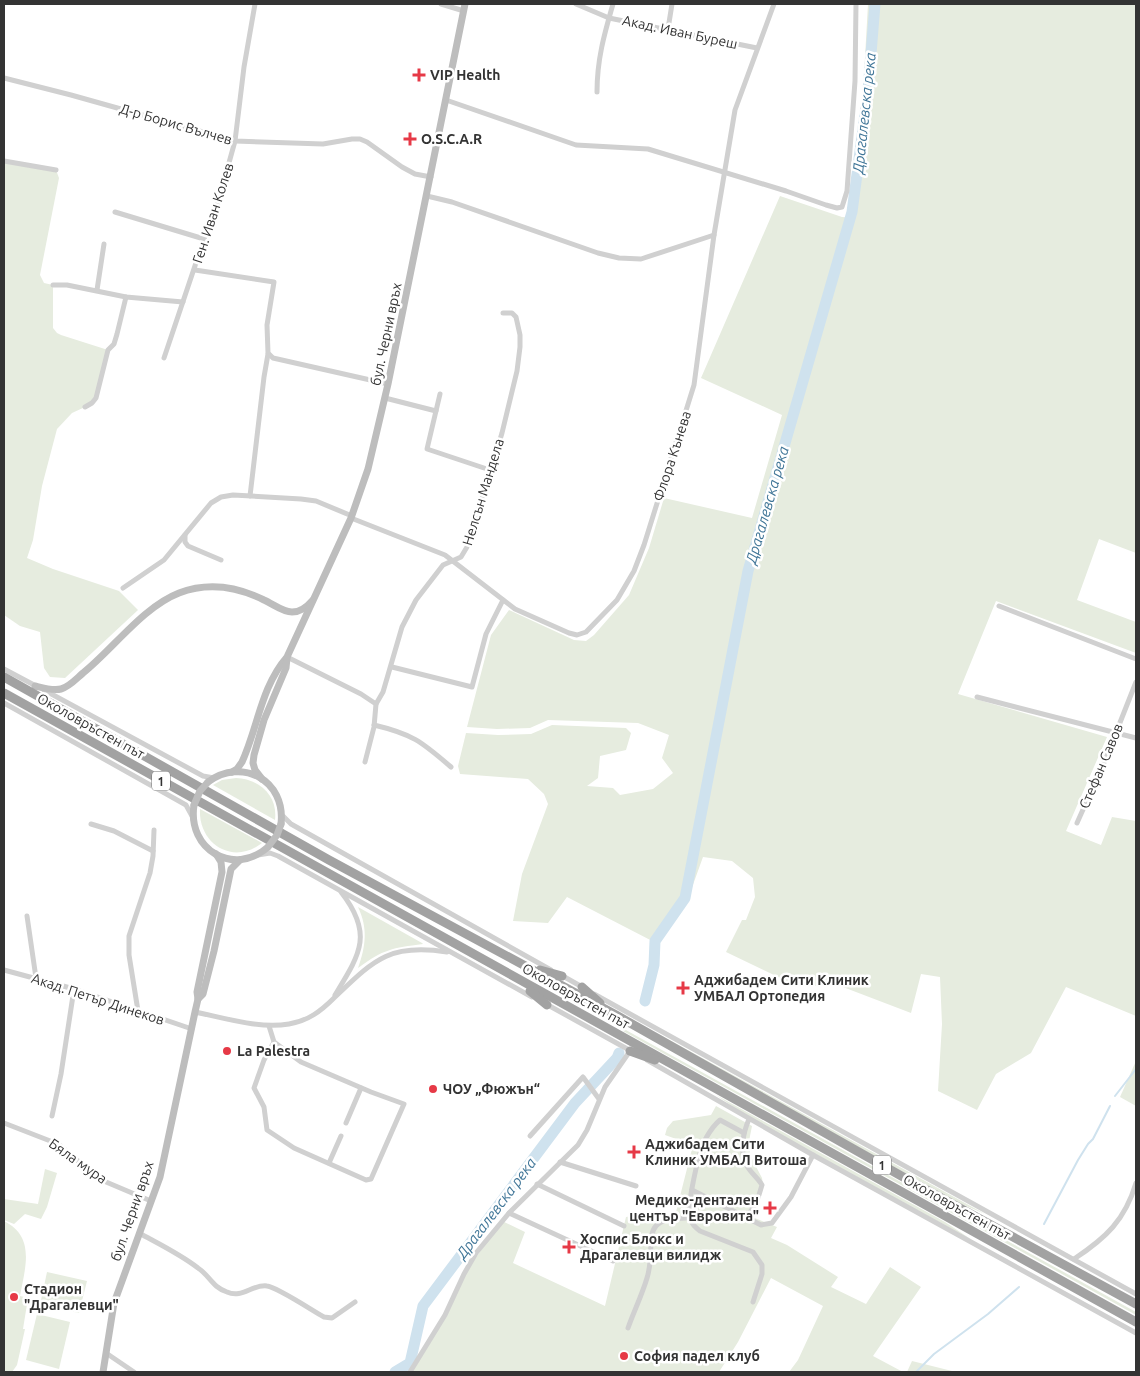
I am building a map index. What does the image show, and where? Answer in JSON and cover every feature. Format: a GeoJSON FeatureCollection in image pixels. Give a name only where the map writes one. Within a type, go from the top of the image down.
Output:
{"type":"FeatureCollection","features":[{"type":"Feature","properties":{"kind":"highway","name":"Околовръстен път"},"geometry":{"type":"LineString","coordinates":[[4,677],[329,860],[616,1016],[912,1182],[1136,1304]]}},
{"type":"Feature","properties":{"kind":"highway","name":"Околовръстен път"},"geometry":{"type":"LineString","coordinates":[[4,693],[1136,1322]]}},
{"type":"Feature","properties":{"kind":"highway"},"geometry":{"type":"LineString","coordinates":[[523,965],[562,976]]}},
{"type":"Feature","properties":{"kind":"highway"},"geometry":{"type":"LineString","coordinates":[[512,976],[547,1005]]}},
{"type":"Feature","properties":{"kind":"highway"},"geometry":{"type":"LineString","coordinates":[[582,987],[616,1016]]}},
{"type":"Feature","properties":{"kind":"highway"},"geometry":{"type":"LineString","coordinates":[[630,1051],[684,1070]]}},
{"type":"Feature","properties":{"kind":"main road","name":"бул. Черни връх"},"geometry":{"type":"LineString","coordinates":[[262,779],[255,770],[253,763],[264,720],[286,668],[288,657],[352,517],[368,469],[388,384],[465,7]]}},
{"type":"Feature","properties":{"kind":"main road"},"geometry":{"type":"LineString","coordinates":[[35,686],[52,690],[66,687],[92,666],[153,608],[169,598],[189,590],[210,587],[230,588],[256,596],[293,612],[303,609],[315,597]]}},
{"type":"Feature","properties":{"kind":"main road","name":"бул. Черни връх"},"geometry":{"type":"LineString","coordinates":[[232,772],[242,762],[265,695],[280,665],[288,657]]}},
{"type":"Feature","properties":{"kind":"main road"},"geometry":{"type":"LineString","coordinates":[[232,772],[248,773],[262,779],[276,794],[282,814],[277,835],[268,847],[257,855],[240,860],[216,854],[208,848],[200,840],[193,819],[194,806],[200,791],[208,782],[216,777],[232,772]]}},
{"type":"Feature","properties":{"kind":"main road","name":"бул. Черни връх"},"geometry":{"type":"LineString","coordinates":[[103,1372],[116,1294],[160,1177],[192,1029],[198,999],[196,992],[222,872],[221,862],[216,854]]}},
{"type":"Feature","properties":{"kind":"main road","name":"бул. Черни връх"},"geometry":{"type":"LineString","coordinates":[[198,999],[203,994],[232,869],[240,860]]}},
{"type":"Feature","properties":{"kind":"street","name":"Ген. Иван Колев"},"geometry":{"type":"LineString","coordinates":[[164,358],[204,240],[214,217],[235,141],[244,67],[255,4]]}},
{"type":"Feature","properties":{"kind":"street"},"geometry":{"type":"LineString","coordinates":[[441,4],[465,7]]}},
{"type":"Feature","properties":{"kind":"street","name":"Акад. Иван Буреш"},"geometry":{"type":"LineString","coordinates":[[576,4],[609,18],[757,48]]}},
{"type":"Feature","properties":{"kind":"street"},"geometry":{"type":"LineString","coordinates":[[597,92],[597,68],[601,43],[612,4]]}},
{"type":"Feature","properties":{"kind":"street"},"geometry":{"type":"LineString","coordinates":[[668,30],[672,4]]}},
{"type":"Feature","properties":{"kind":"street","name":"Флора Кънева"},"geometry":{"type":"LineString","coordinates":[[123,588],[164,560],[216,500],[233,494],[308,500],[453,560],[516,609],[569,634],[577,635],[586,632],[617,600],[634,571],[644,545],[694,385],[714,235],[735,110],[774,4]]}},
{"type":"Feature","properties":{"kind":"street"},"geometry":{"type":"LineString","coordinates":[[446,100],[576,145],[648,149],[836,208],[842,207],[845,201],[855,81],[856,4]]}},
{"type":"Feature","properties":{"kind":"street","name":"Д-р Борис Вълчев"},"geometry":{"type":"LineString","coordinates":[[4,78],[71,94],[235,141],[323,144],[352,138],[360,139],[415,174],[431,177]]}},
{"type":"Feature","properties":{"kind":"street"},"geometry":{"type":"LineString","coordinates":[[4,161],[56,170]]}},
{"type":"Feature","properties":{"kind":"street"},"geometry":{"type":"LineString","coordinates":[[427,196],[452,202],[598,253],[619,258],[641,260],[714,235]]}},
{"type":"Feature","properties":{"kind":"street"},"geometry":{"type":"LineString","coordinates":[[115,212],[204,240]]}},
{"type":"Feature","properties":{"kind":"street"},"geometry":{"type":"LineString","coordinates":[[97,290],[104,244]]}},
{"type":"Feature","properties":{"kind":"street"},"geometry":{"type":"LineString","coordinates":[[195,270],[274,282],[266,330],[268,354],[250,496]]}},
{"type":"Feature","properties":{"kind":"street"},"geometry":{"type":"LineString","coordinates":[[53,285],[67,284],[126,297],[183,302]]}},
{"type":"Feature","properties":{"kind":"street"},"geometry":{"type":"LineString","coordinates":[[86,407],[96,398],[108,350],[114,344],[126,297]]}},
{"type":"Feature","properties":{"kind":"street","name":"Нелсън Мандела"},"geometry":{"type":"LineString","coordinates":[[365,762],[374,725],[376,704],[382,695],[392,667],[396,643],[410,611],[443,565],[461,556],[467,547],[504,425],[518,364],[520,335],[514,314],[503,313]]}},
{"type":"Feature","properties":{"kind":"street"},"geometry":{"type":"LineString","coordinates":[[268,354],[282,361],[388,384]]}},
{"type":"Feature","properties":{"kind":"street"},"geometry":{"type":"LineString","coordinates":[[440,394],[427,448],[490,470]]}},
{"type":"Feature","properties":{"kind":"street"},"geometry":{"type":"LineString","coordinates":[[385,398],[436,411]]}},
{"type":"Feature","properties":{"kind":"street"},"geometry":{"type":"LineString","coordinates":[[186,534],[185,542],[188,546],[221,560]]}},
{"type":"Feature","properties":{"kind":"street"},"geometry":{"type":"LineString","coordinates":[[392,667],[472,687],[486,634],[503,600]]}},
{"type":"Feature","properties":{"kind":"street"},"geometry":{"type":"LineString","coordinates":[[999,606],[1136,659]]}},
{"type":"Feature","properties":{"kind":"street"},"geometry":{"type":"LineString","coordinates":[[288,657],[361,694],[376,704]]}},
{"type":"Feature","properties":{"kind":"street","name":"Околовръстен път"},"geometry":{"type":"LineString","coordinates":[[4,669],[203,776],[209,778],[216,777]]}},
{"type":"Feature","properties":{"kind":"street","name":"Стефан Савов"},"geometry":{"type":"LineString","coordinates":[[1077,823],[1136,682]]}},
{"type":"Feature","properties":{"kind":"street"},"geometry":{"type":"LineString","coordinates":[[977,697],[1136,738]]}},
{"type":"Feature","properties":{"kind":"street","name":"Околовръстен път"},"geometry":{"type":"LineString","coordinates":[[4,703],[186,805],[193,819]]}},
{"type":"Feature","properties":{"kind":"street"},"geometry":{"type":"LineString","coordinates":[[374,725],[399,731],[422,742],[450,767]]}},
{"type":"Feature","properties":{"kind":"street","name":"Околовръстен път"},"geometry":{"type":"LineString","coordinates":[[282,814],[291,824],[1136,1294]]}},
{"type":"Feature","properties":{"kind":"street"},"geometry":{"type":"LineString","coordinates":[[92,824],[114,831],[153,851]]}},
{"type":"Feature","properties":{"kind":"street"},"geometry":{"type":"LineString","coordinates":[[138,1011],[130,955],[130,936],[150,873],[154,830]]}},
{"type":"Feature","properties":{"kind":"street","name":"Околовръстен път"},"geometry":{"type":"LineString","coordinates":[[257,855],[270,854],[278,856],[1136,1333]]}},
{"type":"Feature","properties":{"kind":"street"},"geometry":{"type":"LineString","coordinates":[[331,1001],[356,959],[360,939],[357,917],[354,910],[339,890]]}},
{"type":"Feature","properties":{"kind":"street"},"geometry":{"type":"LineString","coordinates":[[27,916],[36,978]]}},
{"type":"Feature","properties":{"kind":"street"},"geometry":{"type":"LineString","coordinates":[[195,1012],[269,1026],[291,1024],[312,1017],[322,1010],[366,968],[387,955],[412,950],[450,952]]}},
{"type":"Feature","properties":{"kind":"street","name":"Акад. Петър Динеков"},"geometry":{"type":"LineString","coordinates":[[4,970],[74,989],[192,1029]]}},
{"type":"Feature","properties":{"kind":"street"},"geometry":{"type":"LineString","coordinates":[[52,1116],[62,1074],[74,989]]}},
{"type":"Feature","properties":{"kind":"street"},"geometry":{"type":"LineString","coordinates":[[269,1026],[274,1042],[301,1062],[404,1104],[371,1179],[366,1180],[294,1148],[269,1132],[266,1126],[264,1107],[255,1092],[254,1083],[274,1042]]}},
{"type":"Feature","properties":{"kind":"street"},"geometry":{"type":"LineString","coordinates":[[410,1372],[445,1315],[464,1274],[486,1240],[537,1184],[578,1145],[587,1130],[605,1087],[630,1051]]}},
{"type":"Feature","properties":{"kind":"street"},"geometry":{"type":"LineString","coordinates":[[530,1136],[583,1077],[600,1099]]}},
{"type":"Feature","properties":{"kind":"street"},"geometry":{"type":"LineString","coordinates":[[346,1122],[361,1088]]}},
{"type":"Feature","properties":{"kind":"street"},"geometry":{"type":"LineString","coordinates":[[744,1217],[756,1206],[762,1185],[746,1165],[743,1155],[744,1134],[749,1119]]}},
{"type":"Feature","properties":{"kind":"street"},"geometry":{"type":"LineString","coordinates":[[744,1134],[720,1120],[712,1127],[705,1139],[696,1168],[689,1218],[700,1231],[753,1252],[762,1265],[762,1274],[753,1302]]}},
{"type":"Feature","properties":{"kind":"street","name":"Бяла мура"},"geometry":{"type":"LineString","coordinates":[[4,1123],[58,1144],[99,1179],[151,1201]]}},
{"type":"Feature","properties":{"kind":"street"},"geometry":{"type":"LineString","coordinates":[[329,1163],[341,1136]]}},
{"type":"Feature","properties":{"kind":"street"},"geometry":{"type":"LineString","coordinates":[[692,1190],[761,1225],[772,1224],[792,1197],[813,1155]]}},
{"type":"Feature","properties":{"kind":"street"},"geometry":{"type":"LineString","coordinates":[[560,1162],[636,1186]]}},
{"type":"Feature","properties":{"kind":"street"},"geometry":{"type":"LineString","coordinates":[[1074,1259],[1103,1238],[1114,1225],[1131,1202],[1136,1183]]}},
{"type":"Feature","properties":{"kind":"street"},"geometry":{"type":"LineString","coordinates":[[537,1184],[624,1226]]}},
{"type":"Feature","properties":{"kind":"street"},"geometry":{"type":"LineString","coordinates":[[509,1213],[613,1261]]}},
{"type":"Feature","properties":{"kind":"street"},"geometry":{"type":"LineString","coordinates":[[628,1328],[648,1276],[651,1235],[657,1224],[673,1217],[689,1218]]}},
{"type":"Feature","properties":{"kind":"street"},"geometry":{"type":"LineString","coordinates":[[139,1233],[186,1259],[201,1270],[217,1288],[233,1295],[239,1295],[258,1287],[269,1286],[324,1317],[332,1318],[355,1302]]}},
{"type":"Feature","properties":{"kind":"street"},"geometry":{"type":"LineString","coordinates":[[106,1353],[134,1372]]}},
{"type":"Feature","properties":{"kind":"shaded area"},"geometry":{"type":"Polygon","coordinates":[[[868,4],[1136,4],[1136,553],[1099,539],[1077,600],[1136,622],[1136,653],[996,601],[958,694],[1107,737],[1066,831],[1101,845],[1112,817],[1136,821],[1136,1016],[1066,987],[1031,1053],[996,1074],[977,1110],[938,1091],[942,1024],[940,977],[921,974],[911,1013],[835,984],[799,987],[726,952],[742,920],[746,920],[755,897],[753,878],[732,861],[703,857],[686,904],[658,944],[567,897],[548,923],[513,921],[522,874],[548,804],[544,794],[528,779],[460,774],[458,766],[466,733],[498,735],[531,734],[552,725],[626,728],[631,733],[626,750],[600,756],[598,778],[587,786],[613,788],[620,795],[653,789],[673,773],[662,758],[669,735],[638,723],[548,720],[530,728],[497,729],[467,727],[491,635],[509,610],[574,640],[586,641],[594,635],[629,595],[649,548],[664,498],[752,518],[782,415],[701,378],[780,196],[842,217],[856,218],[868,4]]]}},
{"type":"Feature","properties":{"kind":"shaded area"},"geometry":{"type":"Polygon","coordinates":[[[4,161],[56,170],[59,178],[40,275],[44,283],[53,285],[53,328],[61,335],[108,350],[96,398],[85,407],[72,413],[57,429],[42,486],[33,540],[27,558],[53,569],[119,591],[138,610],[65,678],[50,677],[44,668],[40,632],[20,626],[4,615],[4,161]]]}},
{"type":"Feature","properties":{"kind":"shaded area"},"geometry":{"type":"Polygon","coordinates":[[[236,778],[253,782],[266,790],[274,803],[275,820],[213,785],[222,780],[236,778]]]}},
{"type":"Feature","properties":{"kind":"shaded area"},"geometry":{"type":"Polygon","coordinates":[[[200,809],[262,843],[251,850],[240,852],[229,852],[219,848],[205,832],[201,821],[200,809]]]}},
{"type":"Feature","properties":{"kind":"shaded area"},"geometry":{"type":"Polygon","coordinates":[[[358,907],[423,944],[389,950],[358,968],[363,952],[365,930],[358,907]]]}},
{"type":"Feature","properties":{"kind":"shaded area"},"geometry":{"type":"Polygon","coordinates":[[[624,1029],[1136,1312],[1136,1315],[623,1031],[624,1029]]]}},
{"type":"Feature","properties":{"kind":"shaded area"},"geometry":{"type":"Polygon","coordinates":[[[655,1032],[985,1214],[957,1202],[655,1032]]]}},
{"type":"Feature","properties":{"kind":"shaded area"},"geometry":{"type":"Polygon","coordinates":[[[1136,1061],[1136,1106],[1120,1097],[1136,1061]]]}},
{"type":"Feature","properties":{"kind":"shaded area"},"geometry":{"type":"Polygon","coordinates":[[[716,1095],[945,1222],[972,1240],[748,1117],[716,1095]]]}},
{"type":"Feature","properties":{"kind":"shaded area"},"geometry":{"type":"Polygon","coordinates":[[[716,1106],[752,1126],[749,1141],[750,1155],[762,1178],[763,1185],[752,1217],[777,1227],[771,1238],[787,1245],[838,1277],[831,1287],[866,1304],[890,1267],[921,1287],[873,1356],[903,1372],[789,1372],[798,1360],[823,1306],[771,1278],[738,1342],[719,1372],[410,1372],[445,1315],[464,1274],[502,1221],[525,1232],[513,1263],[605,1306],[626,1217],[643,1214],[652,1217],[675,1216],[693,1145],[665,1135],[667,1128],[673,1121],[711,1115],[716,1106]]]}},
{"type":"Feature","properties":{"kind":"shaded area"},"geometry":{"type":"Polygon","coordinates":[[[45,1169],[57,1173],[47,1207],[41,1219],[25,1214],[14,1224],[4,1220],[4,1199],[38,1204],[45,1169]]]}},
{"type":"Feature","properties":{"kind":"shaded area","name":"Стадион \"Драгалевци\""},"geometry":{"type":"Polygon","coordinates":[[[4,1221],[21,1236],[26,1254],[20,1296],[28,1298],[23,1329],[25,1329],[17,1365],[12,1372],[4,1372],[4,1221]]]}},
{"type":"Feature","properties":{"kind":"shaded area"},"geometry":{"type":"Polygon","coordinates":[[[47,1272],[87,1281],[79,1313],[40,1305],[47,1272]]]}},
{"type":"Feature","properties":{"kind":"shaded area"},"geometry":{"type":"Polygon","coordinates":[[[37,1314],[70,1322],[59,1369],[26,1360],[37,1314]]]}},
{"type":"Feature","properties":{"kind":"shaded area"},"geometry":{"type":"Polygon","coordinates":[[[912,1361],[956,1372],[907,1372],[912,1361]]]}},
{"type":"Feature","properties":{"kind":"waterway","name":"Драгалевска река"},"geometry":{"type":"LineString","coordinates":[[645,1001],[654,965],[655,941],[685,898],[748,571],[852,212],[868,91],[875,4]]}},
{"type":"Feature","properties":{"kind":"waterway","name":"Драгалевска река"},"geometry":{"type":"LineString","coordinates":[[395,1372],[410,1363],[423,1306],[575,1103],[617,1058],[619,1053]]}},
{"type":"Feature","properties":{"kind":"waterway"},"geometry":{"type":"LineString","coordinates":[[1115,1096],[1136,1069]]}},
{"type":"Feature","properties":{"kind":"waterway"},"geometry":{"type":"LineString","coordinates":[[1044,1224],[1078,1160],[1093,1139],[1110,1106]]}},
{"type":"Feature","properties":{"kind":"waterway"},"geometry":{"type":"LineString","coordinates":[[916,1372],[934,1354],[988,1314],[1019,1287]]}},
{"type":"Feature","properties":{"kind":"place","name":"VIP Health"},"geometry":{"type":"Point","coordinates":[419,75]}},
{"type":"Feature","properties":{"kind":"place","name":"O.S.C.A.R"},"geometry":{"type":"Point","coordinates":[410,139]}},
{"type":"Feature","properties":{"kind":"place","name":"Аджибадем Сити Клиник УМБАЛ Ортопедия"},"geometry":{"type":"Point","coordinates":[683,988]}},
{"type":"Feature","properties":{"kind":"place","name":"La Palestra"},"geometry":{"type":"Point","coordinates":[227,1051]}},
{"type":"Feature","properties":{"kind":"place","name":"ЧОУ „Фюжън“"},"geometry":{"type":"Point","coordinates":[433,1089]}},
{"type":"Feature","properties":{"kind":"place","name":"Аджибадем Сити Клиник УМБАЛ Витоша"},"geometry":{"type":"Point","coordinates":[634,1152]}},
{"type":"Feature","properties":{"kind":"place","name":"Медико-дентален център \"Евровита\""},"geometry":{"type":"Point","coordinates":[770,1208]}},
{"type":"Feature","properties":{"kind":"place","name":"Хоспис Блокс и Драгалевци вилидж"},"geometry":{"type":"Point","coordinates":[569,1247]}},
{"type":"Feature","properties":{"kind":"place","name":"Стадион \"Драгалевци\""},"geometry":{"type":"Point","coordinates":[14,1297]}},
{"type":"Feature","properties":{"kind":"place","name":"София падел клуб"},"geometry":{"type":"Point","coordinates":[624,1356]}}]}
